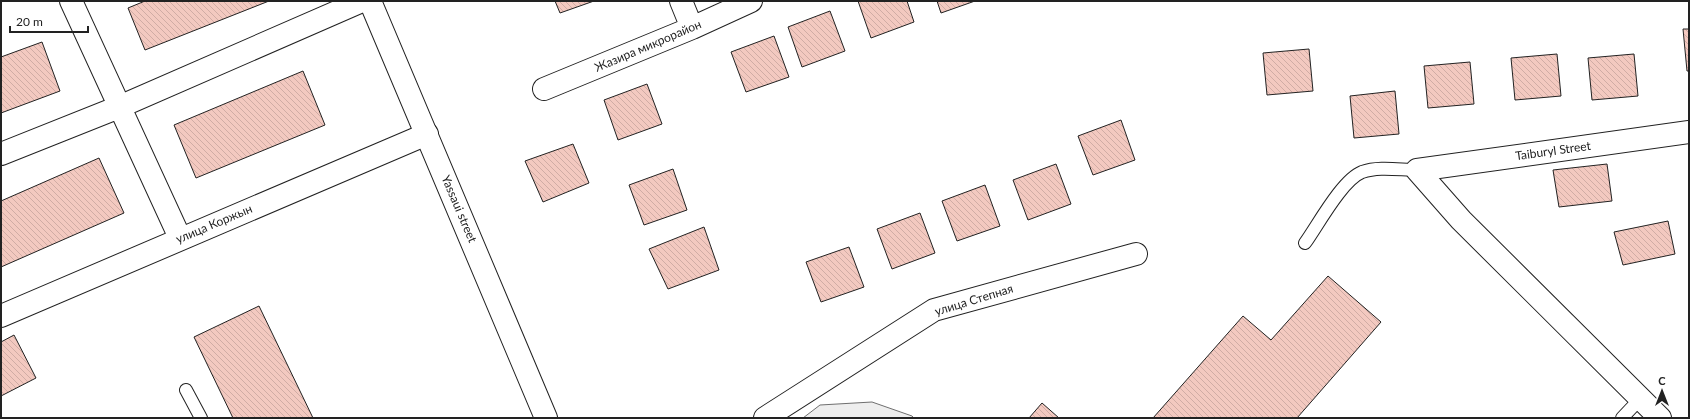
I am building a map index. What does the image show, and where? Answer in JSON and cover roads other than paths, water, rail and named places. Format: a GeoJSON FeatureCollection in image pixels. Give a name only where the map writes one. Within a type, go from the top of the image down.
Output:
{"type":"FeatureCollection","features":[{"type":"Feature","properties":{"kind":"street"},"geometry":{"type":"LineString","coordinates":[[71,1],[180,238]]}},
{"type":"Feature","properties":{"kind":"street"},"geometry":{"type":"LineString","coordinates":[[1,154],[119,107],[362,1]]}},
{"type":"Feature","properties":{"kind":"street","name":"Yassaui street"},"geometry":{"type":"LineString","coordinates":[[370,1],[546,418]]}},
{"type":"Feature","properties":{"kind":"street"},"geometry":{"type":"LineString","coordinates":[[681,1],[692,28]]}},
{"type":"Feature","properties":{"kind":"street","name":"Жазира микрорайон"},"geometry":{"type":"LineString","coordinates":[[544,89],[692,28],[751,1]]}},
{"type":"Feature","properties":{"kind":"street","name":"Taiburyl Street"},"geometry":{"type":"LineString","coordinates":[[1417,170],[1689,132]]}},
{"type":"Feature","properties":{"kind":"street","name":"улица Коржын"},"geometry":{"type":"LineString","coordinates":[[1,316],[180,238],[427,134]]}},
{"type":"Feature","properties":{"kind":"street"},"geometry":{"type":"LineString","coordinates":[[1417,170],[1461,220],[1660,418]]}},
{"type":"Feature","properties":{"kind":"street","name":"улица Степная"},"geometry":{"type":"LineString","coordinates":[[765,418],[934,310],[1136,254]]}},
{"type":"Feature","properties":{"kind":"lane"},"geometry":{"type":"LineString","coordinates":[[1305,243],[1344,186],[1362,172],[1383,169],[1417,170]]}},
{"type":"Feature","properties":{"kind":"lane"},"geometry":{"type":"LineString","coordinates":[[186,390],[201,418]]}},
{"type":"Feature","properties":{"kind":"lane"},"geometry":{"type":"LineString","coordinates":[[1622,418],[1640,399]]}}]}
